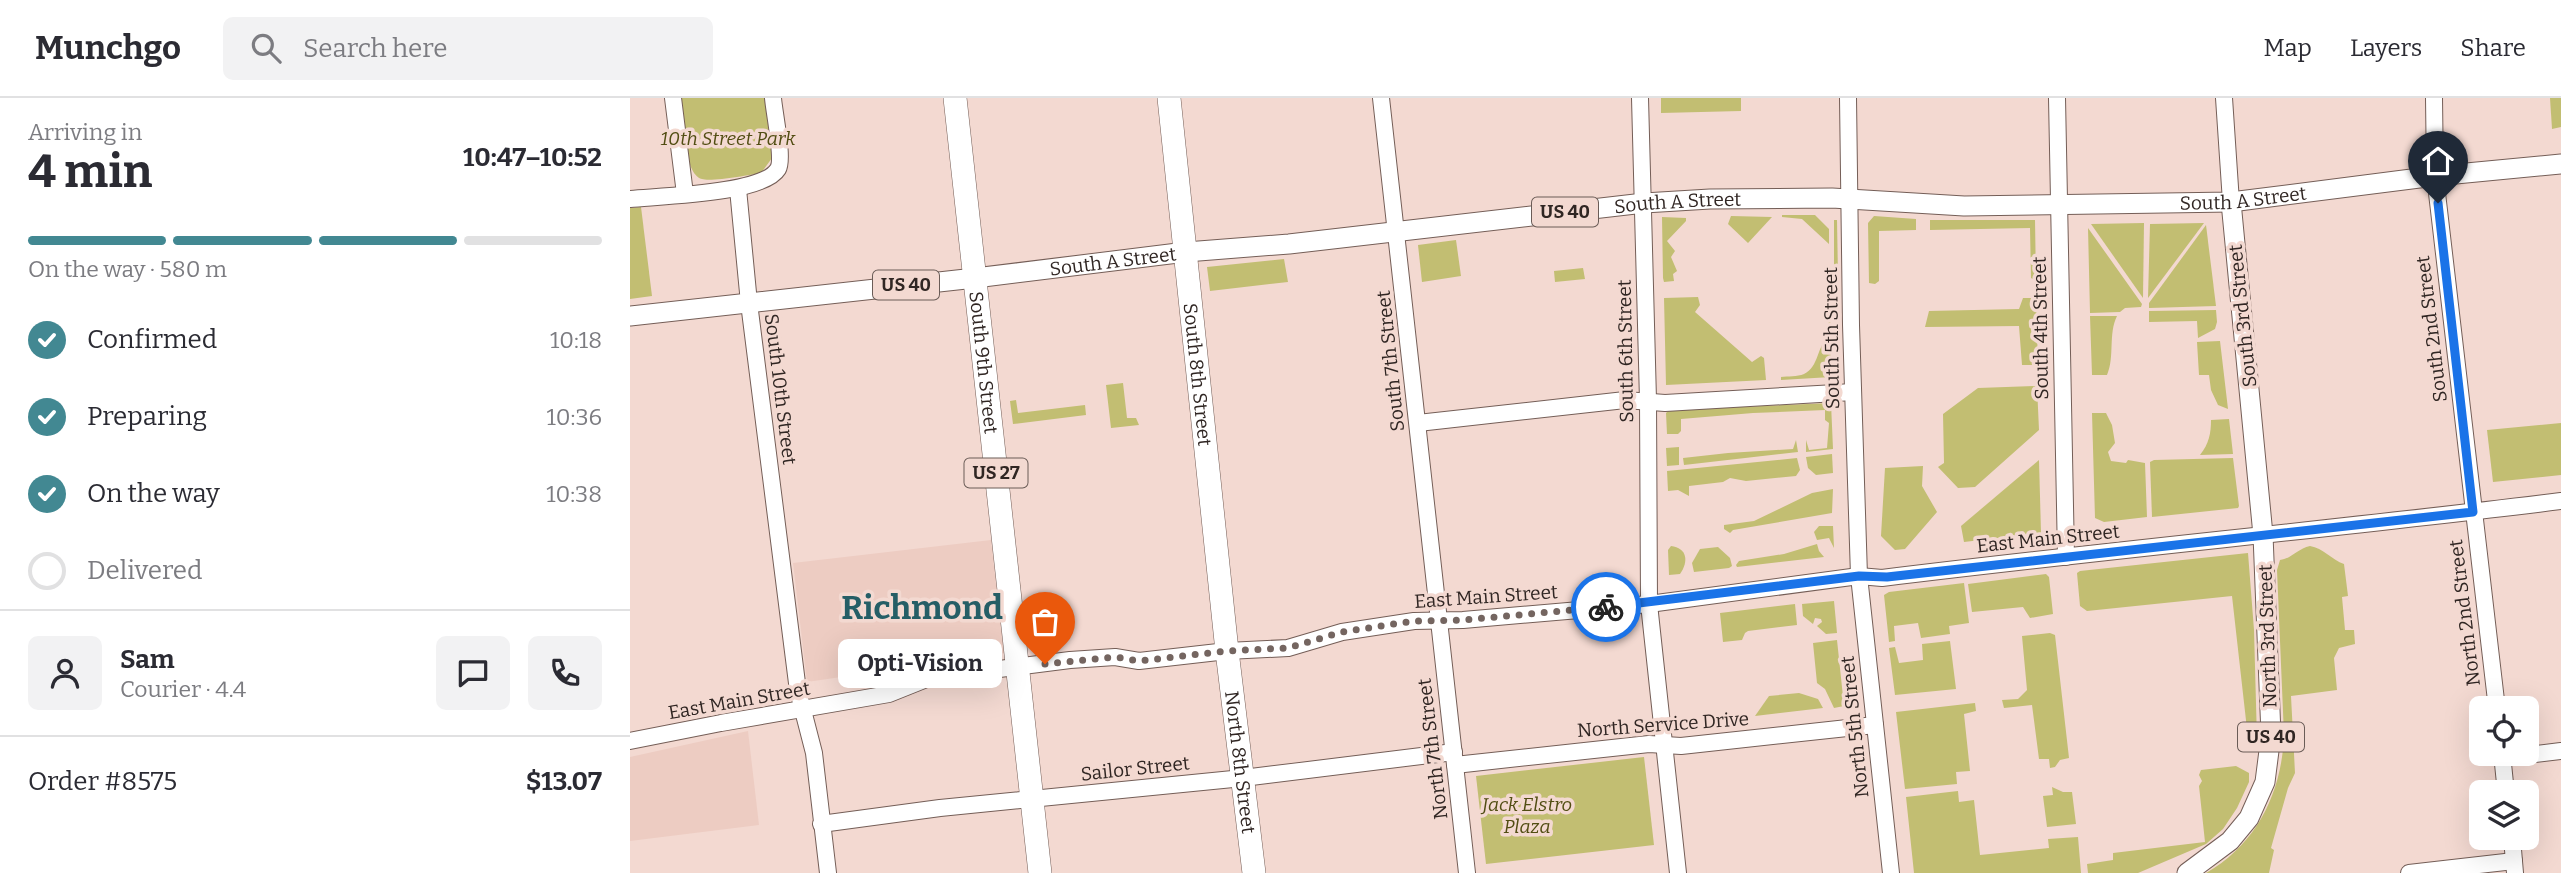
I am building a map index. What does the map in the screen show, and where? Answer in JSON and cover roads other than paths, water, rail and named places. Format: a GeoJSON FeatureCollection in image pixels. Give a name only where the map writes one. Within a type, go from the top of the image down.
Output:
{"type":"FeatureCollection","features":[{"type":"Feature","properties":{"kind":"highway","name":"South 9th Street"},"geometry":{"type":"LineString","coordinates":[[955,98],[1016,667]]}},
{"type":"Feature","properties":{"kind":"highway","name":"South 8th Street"},"geometry":{"type":"LineString","coordinates":[[1169,98],[1227,651]]}},
{"type":"Feature","properties":{"kind":"highway","name":"North 8th Street"},"geometry":{"type":"LineString","coordinates":[[1227,651],[1254,873]]}},
{"type":"Feature","properties":{"kind":"highway","name":"US 27"},"geometry":{"type":"LineString","coordinates":[[1016,667],[1040,873]]}},
{"type":"Feature","properties":{"kind":"main road","name":"South A Street"},"geometry":{"type":"LineString","coordinates":[[630,316],[1644,203],[1710,199],[1850,199],[1964,206],[2231,202],[2435,176],[2561,164]]}},
{"type":"Feature","properties":{"kind":"main road","name":"South 3rd Street"},"geometry":{"type":"LineString","coordinates":[[2231,202],[2263,535]]}},
{"type":"Feature","properties":{"kind":"main road","name":"North 3rd Street"},"geometry":{"type":"LineString","coordinates":[[2187,873],[2210,858],[2249,818],[2265,782],[2271,736],[2263,535]]}},
{"type":"Feature","properties":{"kind":"street"},"geometry":{"type":"LineString","coordinates":[[673,98],[685,194]]}},
{"type":"Feature","properties":{"kind":"street"},"geometry":{"type":"LineString","coordinates":[[630,199],[738,189],[770,176],[779,166],[773,98]]}},
{"type":"Feature","properties":{"kind":"street","name":"South 7th Street"},"geometry":{"type":"LineString","coordinates":[[1381,98],[1438,620]]}},
{"type":"Feature","properties":{"kind":"street","name":"South 6th Street"},"geometry":{"type":"LineString","coordinates":[[1640,98],[1648,400],[1648,604],[1678,873]]}},
{"type":"Feature","properties":{"kind":"street","name":"South 5th Street"},"geometry":{"type":"LineString","coordinates":[[1848,98],[1859,576]]}},
{"type":"Feature","properties":{"kind":"street","name":"South 4th Street"},"geometry":{"type":"LineString","coordinates":[[2057,98],[2066,557]]}},
{"type":"Feature","properties":{"kind":"street","name":"South 3rd Street"},"geometry":{"type":"LineString","coordinates":[[2224,98],[2231,202]]}},
{"type":"Feature","properties":{"kind":"street","name":"South 2nd Street"},"geometry":{"type":"LineString","coordinates":[[2434,98],[2435,176],[2473,512]]}},
{"type":"Feature","properties":{"kind":"street","name":"South 10th Street"},"geometry":{"type":"LineString","coordinates":[[738,189],[749,303],[798,691],[814,753],[828,873]]}},
{"type":"Feature","properties":{"kind":"street"},"geometry":{"type":"LineString","coordinates":[[1418,423],[1625,400],[1665,403],[1853,393]]}},
{"type":"Feature","properties":{"kind":"street","name":"East Main Street"},"geometry":{"type":"LineString","coordinates":[[630,741],[889,695],[929,678],[1070,660],[1115,657],[1139,661],[1227,651],[1288,648],[1342,632],[1438,620],[1648,604],[1859,576],[1882,578],[2561,502]]}},
{"type":"Feature","properties":{"kind":"street","name":"North 2nd Street"},"geometry":{"type":"LineString","coordinates":[[2473,512],[2495,696]]}},
{"type":"Feature","properties":{"kind":"street","name":"North 5th Street"},"geometry":{"type":"LineString","coordinates":[[1859,576],[1891,873]]}},
{"type":"Feature","properties":{"kind":"street","name":"North 7th Street"},"geometry":{"type":"LineString","coordinates":[[1438,620],[1468,873]]}},
{"type":"Feature","properties":{"kind":"street","name":"North Service Drive"},"geometry":{"type":"LineString","coordinates":[[1455,759],[1663,744],[1681,746],[1875,725]]}},
{"type":"Feature","properties":{"kind":"street"},"geometry":{"type":"LineString","coordinates":[[2539,753],[2561,751]]}},
{"type":"Feature","properties":{"kind":"street","name":"Sailor Street"},"geometry":{"type":"LineString","coordinates":[[821,824],[940,808],[1455,759]]}},
{"type":"Feature","properties":{"kind":"street"},"geometry":{"type":"LineString","coordinates":[[2409,873],[2515,867]]}},
{"type":"Feature","properties":{"kind":"place","name":"Opti-Vision"},"geometry":{"type":"Point","coordinates":[1045,664]}},
{"type":"Feature","properties":{"kind":"district","name":"Richmond"},"geometry":{"type":"Point","coordinates":[922,607]}},
{"type":"Feature","properties":{"kind":"park label","name":"10th Street Park"},"geometry":{"type":"Point","coordinates":[728,138]}},
{"type":"Feature","properties":{"kind":"park label","name":"Jack Elstro Plaza"},"geometry":{"type":"Point","coordinates":[1527,815]}}]}
